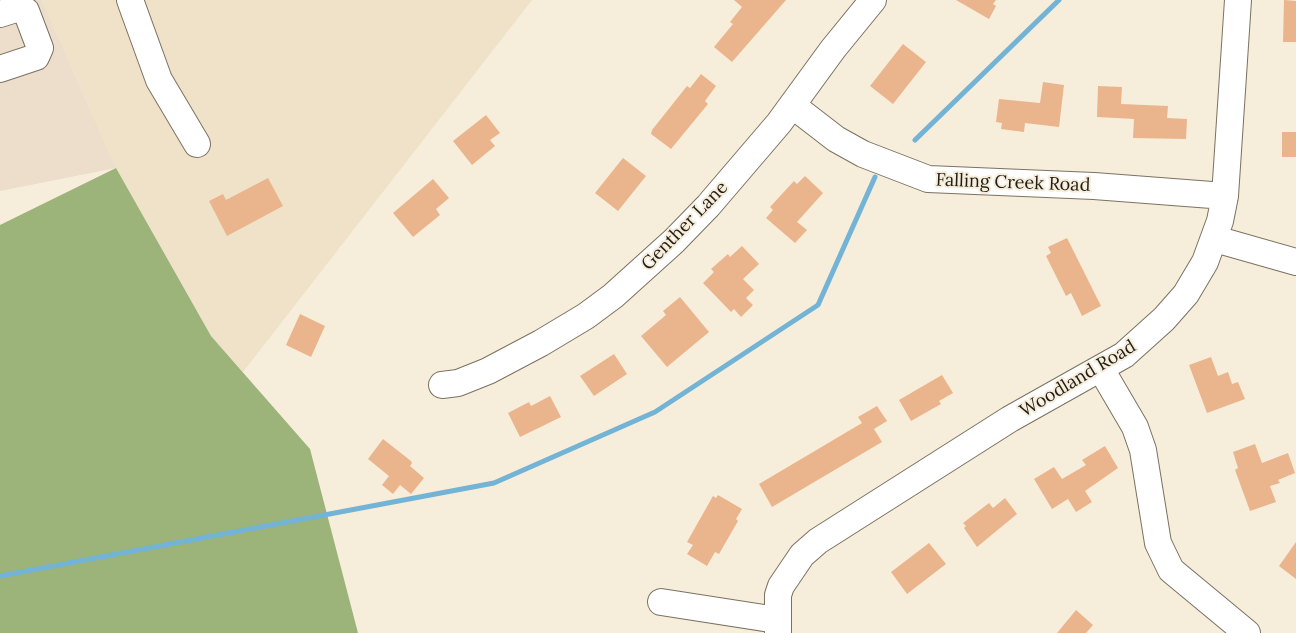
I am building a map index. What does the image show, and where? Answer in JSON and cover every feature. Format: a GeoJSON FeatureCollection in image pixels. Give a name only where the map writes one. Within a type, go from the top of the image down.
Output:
{"type":"FeatureCollection","features":[{"type":"Feature","properties":{"kind":"street"},"geometry":{"type":"LineString","coordinates":[[130,0],[159,80],[197,144]]}},
{"type":"Feature","properties":{"kind":"street","name":"Genther Lane"},"geometry":{"type":"LineString","coordinates":[[442,385],[458,383],[481,374],[541,344],[586,316],[613,296],[674,242],[708,206],[792,105],[873,0]]}},
{"type":"Feature","properties":{"kind":"street","name":"Woodland Road"},"geometry":{"type":"LineString","coordinates":[[778,627],[781,586],[797,561],[818,541],[1010,419],[1124,355],[1164,320],[1186,294],[1205,262],[1215,239],[1225,196],[1238,0]]}},
{"type":"Feature","properties":{"kind":"street"},"geometry":{"type":"LineString","coordinates":[[0,14],[19,8],[26,11],[40,48],[36,57],[0,69]]}},
{"type":"Feature","properties":{"kind":"street","name":"Falling Creek Road"},"geometry":{"type":"LineString","coordinates":[[792,105],[836,138],[863,154],[928,179],[1094,186],[1225,196]]}},
{"type":"Feature","properties":{"kind":"street"},"geometry":{"type":"LineString","coordinates":[[1215,239],[1296,262]]}},
{"type":"Feature","properties":{"kind":"street"},"geometry":{"type":"LineString","coordinates":[[1101,369],[1135,427],[1143,450],[1158,543],[1171,570],[1247,633]]}},
{"type":"Feature","properties":{"kind":"street"},"geometry":{"type":"LineString","coordinates":[[661,602],[725,614],[778,627]]}},
{"type":"Feature","properties":{"kind":"shaded area"},"geometry":{"type":"Polygon","coordinates":[[[0,0],[42,0],[116,168],[0,191],[0,0]]]}},
{"type":"Feature","properties":{"kind":"shaded area"},"geometry":{"type":"Polygon","coordinates":[[[42,0],[532,0],[243,372],[211,336],[116,168],[42,0]]]}},
{"type":"Feature","properties":{"kind":"green space"},"geometry":{"type":"Polygon","coordinates":[[[116,168],[211,336],[310,449],[358,633],[0,633],[0,225],[116,168]]]}},
{"type":"Feature","properties":{"kind":"building"},"geometry":{"type":"Polygon","coordinates":[[[734,0],[786,0],[732,62],[714,47],[733,24],[730,22],[742,7],[734,0]]]}},
{"type":"Feature","properties":{"kind":"building"},"geometry":{"type":"Polygon","coordinates":[[[956,0],[996,0],[993,4],[996,6],[989,19],[956,0]]]}},
{"type":"Feature","properties":{"kind":"building"},"geometry":{"type":"Polygon","coordinates":[[[1284,0],[1296,1],[1296,42],[1283,42],[1284,0]]]}},
{"type":"Feature","properties":{"kind":"building"},"geometry":{"type":"Polygon","coordinates":[[[903,44],[926,62],[893,104],[870,86],[903,44]]]}},
{"type":"Feature","properties":{"kind":"building"},"geometry":{"type":"Polygon","coordinates":[[[701,74],[716,86],[705,101],[708,104],[671,149],[651,134],[652,130],[687,86],[690,88],[701,74]]]}},
{"type":"Feature","properties":{"kind":"building"},"geometry":{"type":"Polygon","coordinates":[[[1043,82],[1064,85],[1059,127],[1025,123],[1024,132],[1001,129],[1002,123],[996,122],[999,99],[1040,103],[1043,82]]]}},
{"type":"Feature","properties":{"kind":"building"},"geometry":{"type":"Polygon","coordinates":[[[1098,86],[1122,87],[1121,104],[1168,106],[1167,118],[1187,119],[1186,139],[1133,138],[1134,119],[1097,117],[1098,86]]]}},
{"type":"Feature","properties":{"kind":"building"},"geometry":{"type":"Polygon","coordinates":[[[486,115],[500,133],[490,140],[495,146],[472,165],[453,141],[486,115]]]}},
{"type":"Feature","properties":{"kind":"building"},"geometry":{"type":"Polygon","coordinates":[[[1282,132],[1296,132],[1296,157],[1282,157],[1282,132]]]}},
{"type":"Feature","properties":{"kind":"building"},"geometry":{"type":"Polygon","coordinates":[[[623,158],[646,176],[618,211],[595,193],[623,158]]]}},
{"type":"Feature","properties":{"kind":"building"},"geometry":{"type":"Polygon","coordinates":[[[805,176],[823,193],[797,222],[807,230],[795,243],[766,218],[773,210],[770,207],[794,181],[797,184],[805,176]]]}},
{"type":"Feature","properties":{"kind":"building"},"geometry":{"type":"Polygon","coordinates":[[[268,178],[283,206],[227,236],[209,201],[223,194],[226,200],[268,178]]]}},
{"type":"Feature","properties":{"kind":"building"},"geometry":{"type":"Polygon","coordinates":[[[433,179],[449,198],[436,209],[440,215],[413,237],[393,213],[433,179]]]}},
{"type":"Feature","properties":{"kind":"building"},"geometry":{"type":"Polygon","coordinates":[[[1067,238],[1101,306],[1082,316],[1071,293],[1066,296],[1046,256],[1051,253],[1048,247],[1067,238]]]}},
{"type":"Feature","properties":{"kind":"building"},"geometry":{"type":"Polygon","coordinates":[[[742,246],[759,264],[743,279],[754,290],[746,298],[753,305],[741,317],[734,309],[731,312],[703,283],[714,272],[711,269],[728,254],[730,257],[742,246]]]}},
{"type":"Feature","properties":{"kind":"building"},"geometry":{"type":"Polygon","coordinates":[[[680,297],[709,332],[667,367],[641,336],[666,315],[663,311],[680,297]]]}},
{"type":"Feature","properties":{"kind":"building"},"geometry":{"type":"Polygon","coordinates":[[[300,314],[325,326],[311,357],[286,345],[300,314]]]}},
{"type":"Feature","properties":{"kind":"building"},"geometry":{"type":"Polygon","coordinates":[[[614,354],[627,374],[594,396],[580,376],[614,354]]]}},
{"type":"Feature","properties":{"kind":"building"},"geometry":{"type":"Polygon","coordinates":[[[1211,357],[1218,376],[1228,372],[1232,384],[1238,382],[1245,399],[1207,413],[1189,365],[1211,357]]]}},
{"type":"Feature","properties":{"kind":"building"},"geometry":{"type":"Polygon","coordinates":[[[942,375],[953,393],[939,401],[941,404],[911,421],[899,400],[942,375]]]}},
{"type":"Feature","properties":{"kind":"building"},"geometry":{"type":"Polygon","coordinates":[[[550,396],[561,417],[520,437],[508,413],[529,402],[531,406],[550,396]]]}},
{"type":"Feature","properties":{"kind":"building"},"geometry":{"type":"Polygon","coordinates":[[[877,406],[887,421],[874,429],[882,442],[772,507],[759,484],[862,423],[858,417],[877,406]]]}},
{"type":"Feature","properties":{"kind":"building"},"geometry":{"type":"Polygon","coordinates":[[[383,439],[411,461],[410,466],[424,478],[411,494],[400,485],[393,494],[382,485],[389,476],[368,459],[383,439]]]}},
{"type":"Feature","properties":{"kind":"building"},"geometry":{"type":"Polygon","coordinates":[[[1255,444],[1262,463],[1288,453],[1295,473],[1278,480],[1280,483],[1270,486],[1276,502],[1250,511],[1235,470],[1238,468],[1233,452],[1255,444]]]}},
{"type":"Feature","properties":{"kind":"building"},"geometry":{"type":"Polygon","coordinates":[[[1105,446],[1118,468],[1085,491],[1092,502],[1076,512],[1068,499],[1052,509],[1034,479],[1054,467],[1062,479],[1086,465],[1082,460],[1105,446]]]}},
{"type":"Feature","properties":{"kind":"building"},"geometry":{"type":"Polygon","coordinates":[[[718,495],[742,509],[736,519],[738,521],[719,554],[715,552],[707,566],[687,554],[693,545],[687,542],[713,496],[716,498],[718,495]]]}},
{"type":"Feature","properties":{"kind":"building"},"geometry":{"type":"Polygon","coordinates":[[[1005,498],[1017,514],[977,547],[964,528],[966,526],[963,523],[989,503],[993,508],[1005,498]]]}},
{"type":"Feature","properties":{"kind":"building"},"geometry":{"type":"Polygon","coordinates":[[[1296,542],[1296,579],[1279,566],[1296,542]]]}},
{"type":"Feature","properties":{"kind":"building"},"geometry":{"type":"Polygon","coordinates":[[[929,543],[946,564],[907,594],[891,572],[929,543]]]}},
{"type":"Feature","properties":{"kind":"building"},"geometry":{"type":"Polygon","coordinates":[[[1076,610],[1093,625],[1086,633],[1057,633],[1076,610]]]}},
{"type":"Feature","properties":{"kind":"waterway"},"geometry":{"type":"LineString","coordinates":[[915,140],[1059,0]]}},
{"type":"Feature","properties":{"kind":"waterway"},"geometry":{"type":"LineString","coordinates":[[0,576],[494,483],[655,412],[818,305],[875,177]]}}]}
